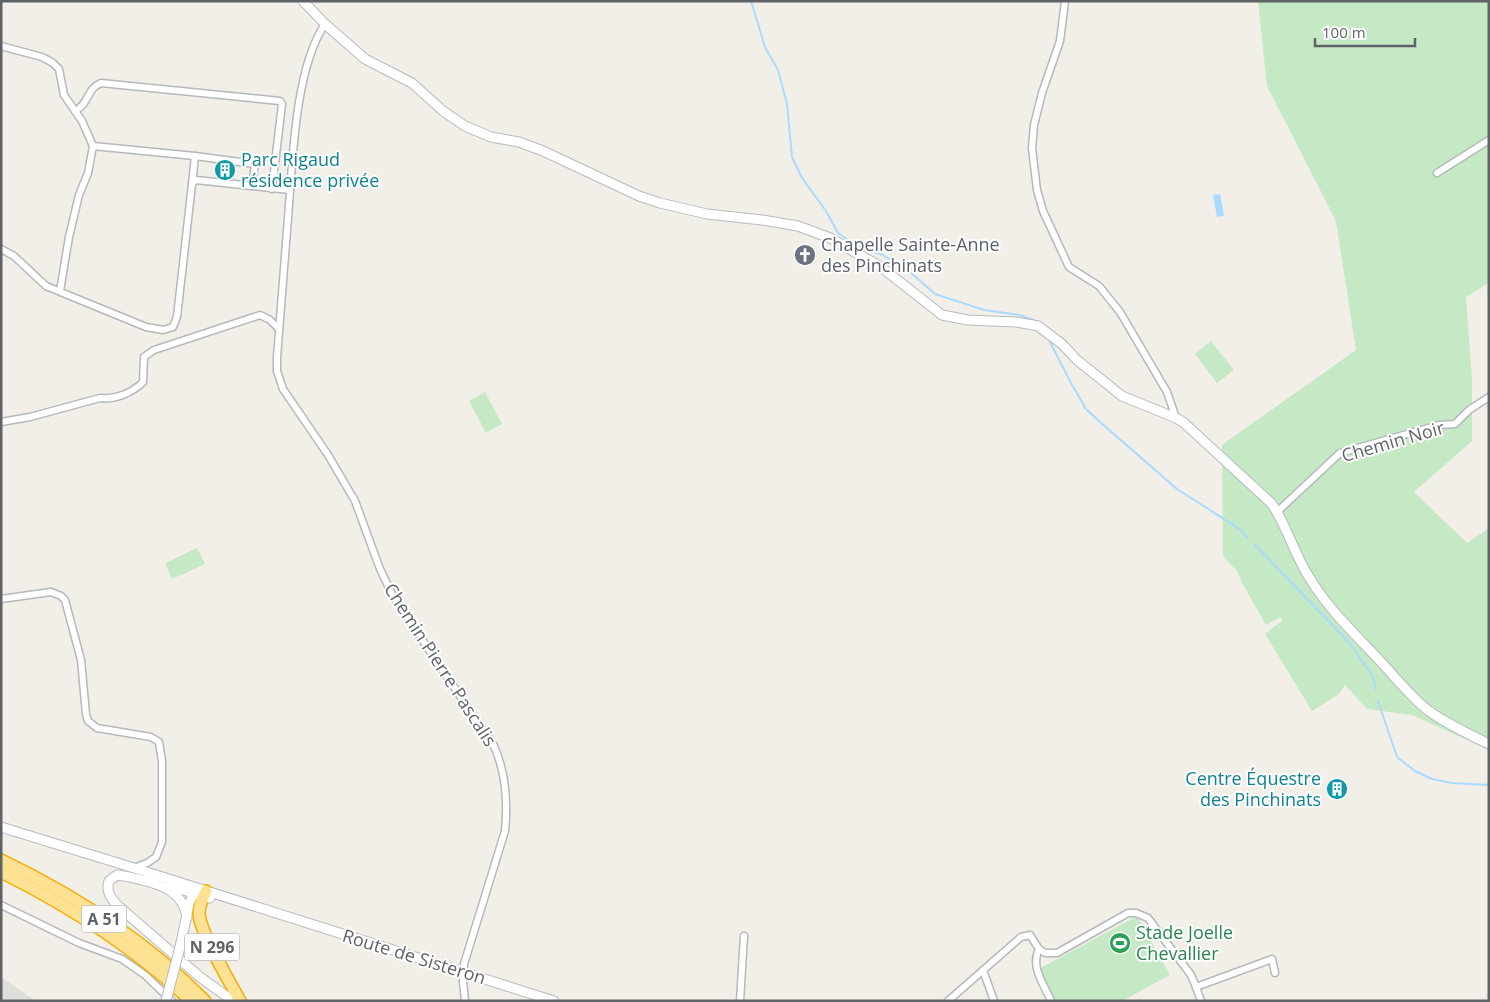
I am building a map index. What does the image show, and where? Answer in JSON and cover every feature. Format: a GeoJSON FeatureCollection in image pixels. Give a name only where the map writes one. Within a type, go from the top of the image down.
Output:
{"type":"FeatureCollection","features":[{"type":"Feature","properties":{"kind":"highway","name":"A 51"},"geometry":{"type":"LineString","coordinates":[[1,860],[76,900],[130,937],[156,956],[206,1001]]}},
{"type":"Feature","properties":{"kind":"highway","name":"A 51"},"geometry":{"type":"LineString","coordinates":[[1,872],[37,890],[122,943],[191,1001]]}},
{"type":"Feature","properties":{"kind":"highway","name":"N 296"},"geometry":{"type":"LineString","coordinates":[[200,892],[199,918],[208,940],[240,1001]]}},
{"type":"Feature","properties":{"kind":"street"},"geometry":{"type":"LineString","coordinates":[[303,1],[325,24],[365,59],[412,83],[444,111],[474,130],[491,137],[519,142],[543,151],[639,196],[660,203],[708,214],[798,226],[830,238],[881,267],[942,315],[968,320],[1016,322],[1038,326],[1062,344],[1077,360],[1122,396],[1176,418],[1213,448],[1271,503],[1310,580],[1338,616],[1402,685],[1428,710],[1464,733],[1489,744]]}},
{"type":"Feature","properties":{"kind":"street"},"geometry":{"type":"LineString","coordinates":[[1065,1],[1060,41],[1042,93],[1034,125],[1032,148],[1037,190],[1043,211],[1069,267],[1099,286],[1120,312],[1162,383],[1176,418]]}},
{"type":"Feature","properties":{"kind":"street","name":"Chemin Pierre Pascalis"},"geometry":{"type":"LineString","coordinates":[[325,24],[316,38],[306,68],[298,119],[276,357],[277,371],[283,389],[345,481],[394,598],[494,746],[502,765],[507,813],[505,831],[467,954],[463,972],[466,1001]]}},
{"type":"Feature","properties":{"kind":"street"},"geometry":{"type":"LineString","coordinates":[[1,46],[42,57],[59,69],[64,95],[82,121],[93,146],[88,173],[79,195],[69,237],[60,291]]}},
{"type":"Feature","properties":{"kind":"street"},"geometry":{"type":"LineString","coordinates":[[75,112],[86,103],[92,89],[101,83],[280,101],[282,104],[272,188]]}},
{"type":"Feature","properties":{"kind":"street"},"geometry":{"type":"LineString","coordinates":[[1437,173],[1489,140]]}},
{"type":"Feature","properties":{"kind":"street"},"geometry":{"type":"LineString","coordinates":[[93,146],[255,164],[252,186]]}},
{"type":"Feature","properties":{"kind":"street"},"geometry":{"type":"LineString","coordinates":[[1,249],[14,256],[46,286],[146,327],[163,330],[173,327],[177,317],[195,156]]}},
{"type":"Feature","properties":{"kind":"street"},"geometry":{"type":"LineString","coordinates":[[192,184],[196,180],[290,190]]}},
{"type":"Feature","properties":{"kind":"street"},"geometry":{"type":"LineString","coordinates":[[1,422],[30,417],[100,398],[105,399],[122,395],[134,390],[142,382],[144,356],[154,350],[260,315],[270,320],[279,329]]}},
{"type":"Feature","properties":{"kind":"street","name":"Chemin Noir"},"geometry":{"type":"LineString","coordinates":[[1277,512],[1340,453],[1439,425],[1455,424],[1470,410],[1489,397]]}},
{"type":"Feature","properties":{"kind":"street"},"geometry":{"type":"LineString","coordinates":[[1,599],[51,592],[61,596],[65,600],[81,660],[88,721],[96,728],[151,738],[158,742],[162,761],[162,842],[156,857],[134,868]]}},
{"type":"Feature","properties":{"kind":"street","name":"Route de Sisteron"},"geometry":{"type":"LineString","coordinates":[[1,827],[134,868],[200,892]]}},
{"type":"Feature","properties":{"kind":"street","name":"Route de Sisteron"},"geometry":{"type":"LineString","coordinates":[[84,854],[134,874],[273,913],[554,1001]]}},
{"type":"Feature","properties":{"kind":"street"},"geometry":{"type":"LineString","coordinates":[[187,918],[186,909],[182,901],[171,890],[124,876],[117,875],[109,881],[108,894],[116,905],[200,977],[233,1001]]}},
{"type":"Feature","properties":{"kind":"street"},"geometry":{"type":"LineString","coordinates":[[166,1001],[187,918],[200,892]]}},
{"type":"Feature","properties":{"kind":"street"},"geometry":{"type":"LineString","coordinates":[[1,904],[79,943],[122,959],[149,978],[172,1001]]}},
{"type":"Feature","properties":{"kind":"street"},"geometry":{"type":"LineString","coordinates":[[948,1001],[1021,937],[1030,935],[1039,949],[1045,953],[1057,953],[1128,913],[1136,912],[1148,918],[1191,975],[1201,1001]]}},
{"type":"Feature","properties":{"kind":"street"},"geometry":{"type":"LineString","coordinates":[[740,1001],[744,936]]}},
{"type":"Feature","properties":{"kind":"street"},"geometry":{"type":"LineString","coordinates":[[1039,949],[1036,955],[1036,967],[1052,1001]]}},
{"type":"Feature","properties":{"kind":"street"},"geometry":{"type":"LineString","coordinates":[[1196,988],[1272,959],[1275,973]]}},
{"type":"Feature","properties":{"kind":"street"},"geometry":{"type":"LineString","coordinates":[[983,970],[994,1001]]}},
{"type":"Feature","properties":{"kind":"shaded area"},"geometry":{"type":"Polygon","coordinates":[[[1,977],[36,1001],[1,1001],[1,977]]]}},
{"type":"Feature","properties":{"kind":"green space"},"geometry":{"type":"Polygon","coordinates":[[[1258,1],[1489,1],[1489,283],[1466,297],[1472,380],[1472,441],[1414,492],[1467,543],[1489,528],[1489,750],[1412,715],[1367,709],[1345,685],[1339,694],[1312,711],[1265,634],[1283,620],[1280,617],[1266,625],[1237,571],[1223,556],[1222,445],[1356,350],[1336,221],[1267,86],[1258,1]]]}},
{"type":"Feature","properties":{"kind":"green space"},"geometry":{"type":"Polygon","coordinates":[[[1211,341],[1234,370],[1217,383],[1195,354],[1211,341]]]}},
{"type":"Feature","properties":{"kind":"green space"},"geometry":{"type":"Polygon","coordinates":[[[485,392],[502,424],[486,433],[469,401],[485,392]]]}},
{"type":"Feature","properties":{"kind":"green space"},"geometry":{"type":"Polygon","coordinates":[[[197,548],[205,564],[172,579],[165,563],[197,548]]]}},
{"type":"Feature","properties":{"kind":"green space","name":"Stade Joelle Chevallier"},"geometry":{"type":"Polygon","coordinates":[[[1137,916],[1170,975],[1122,1001],[1055,1001],[1039,969],[1137,916]]]}},
{"type":"Feature","properties":{"kind":"water"},"geometry":{"type":"Polygon","coordinates":[[[1220,194],[1224,216],[1217,217],[1213,195],[1220,194]]]}},
{"type":"Feature","properties":{"kind":"waterway"},"geometry":{"type":"LineString","coordinates":[[751,1],[765,47],[778,70],[787,104],[792,157],[802,178],[826,211],[838,233],[855,245],[883,255],[910,272],[935,294],[984,310],[1020,315],[1038,322]]}},
{"type":"Feature","properties":{"kind":"waterway"},"geometry":{"type":"LineString","coordinates":[[1048,338],[1086,409],[1177,489],[1241,530],[1248,538]]}},
{"type":"Feature","properties":{"kind":"waterway"},"geometry":{"type":"LineString","coordinates":[[1255,545],[1348,641],[1373,676],[1376,690]]}},
{"type":"Feature","properties":{"kind":"waterway"},"geometry":{"type":"LineString","coordinates":[[1378,701],[1397,757],[1415,771],[1432,779],[1452,783],[1489,785]]}},
{"type":"Feature","properties":{"kind":"place","name":"Parc Rigaud résidence privée"},"geometry":{"type":"Point","coordinates":[225,170]}},
{"type":"Feature","properties":{"kind":"place","name":"Chapelle Sainte-Anne des Pinchinats"},"geometry":{"type":"Point","coordinates":[805,255]}},
{"type":"Feature","properties":{"kind":"place","name":"Centre Équestre des Pinchinats"},"geometry":{"type":"Point","coordinates":[1337,789]}},
{"type":"Feature","properties":{"kind":"place","name":"Stade Joelle Chevallier"},"geometry":{"type":"Point","coordinates":[1120,943]}}]}
